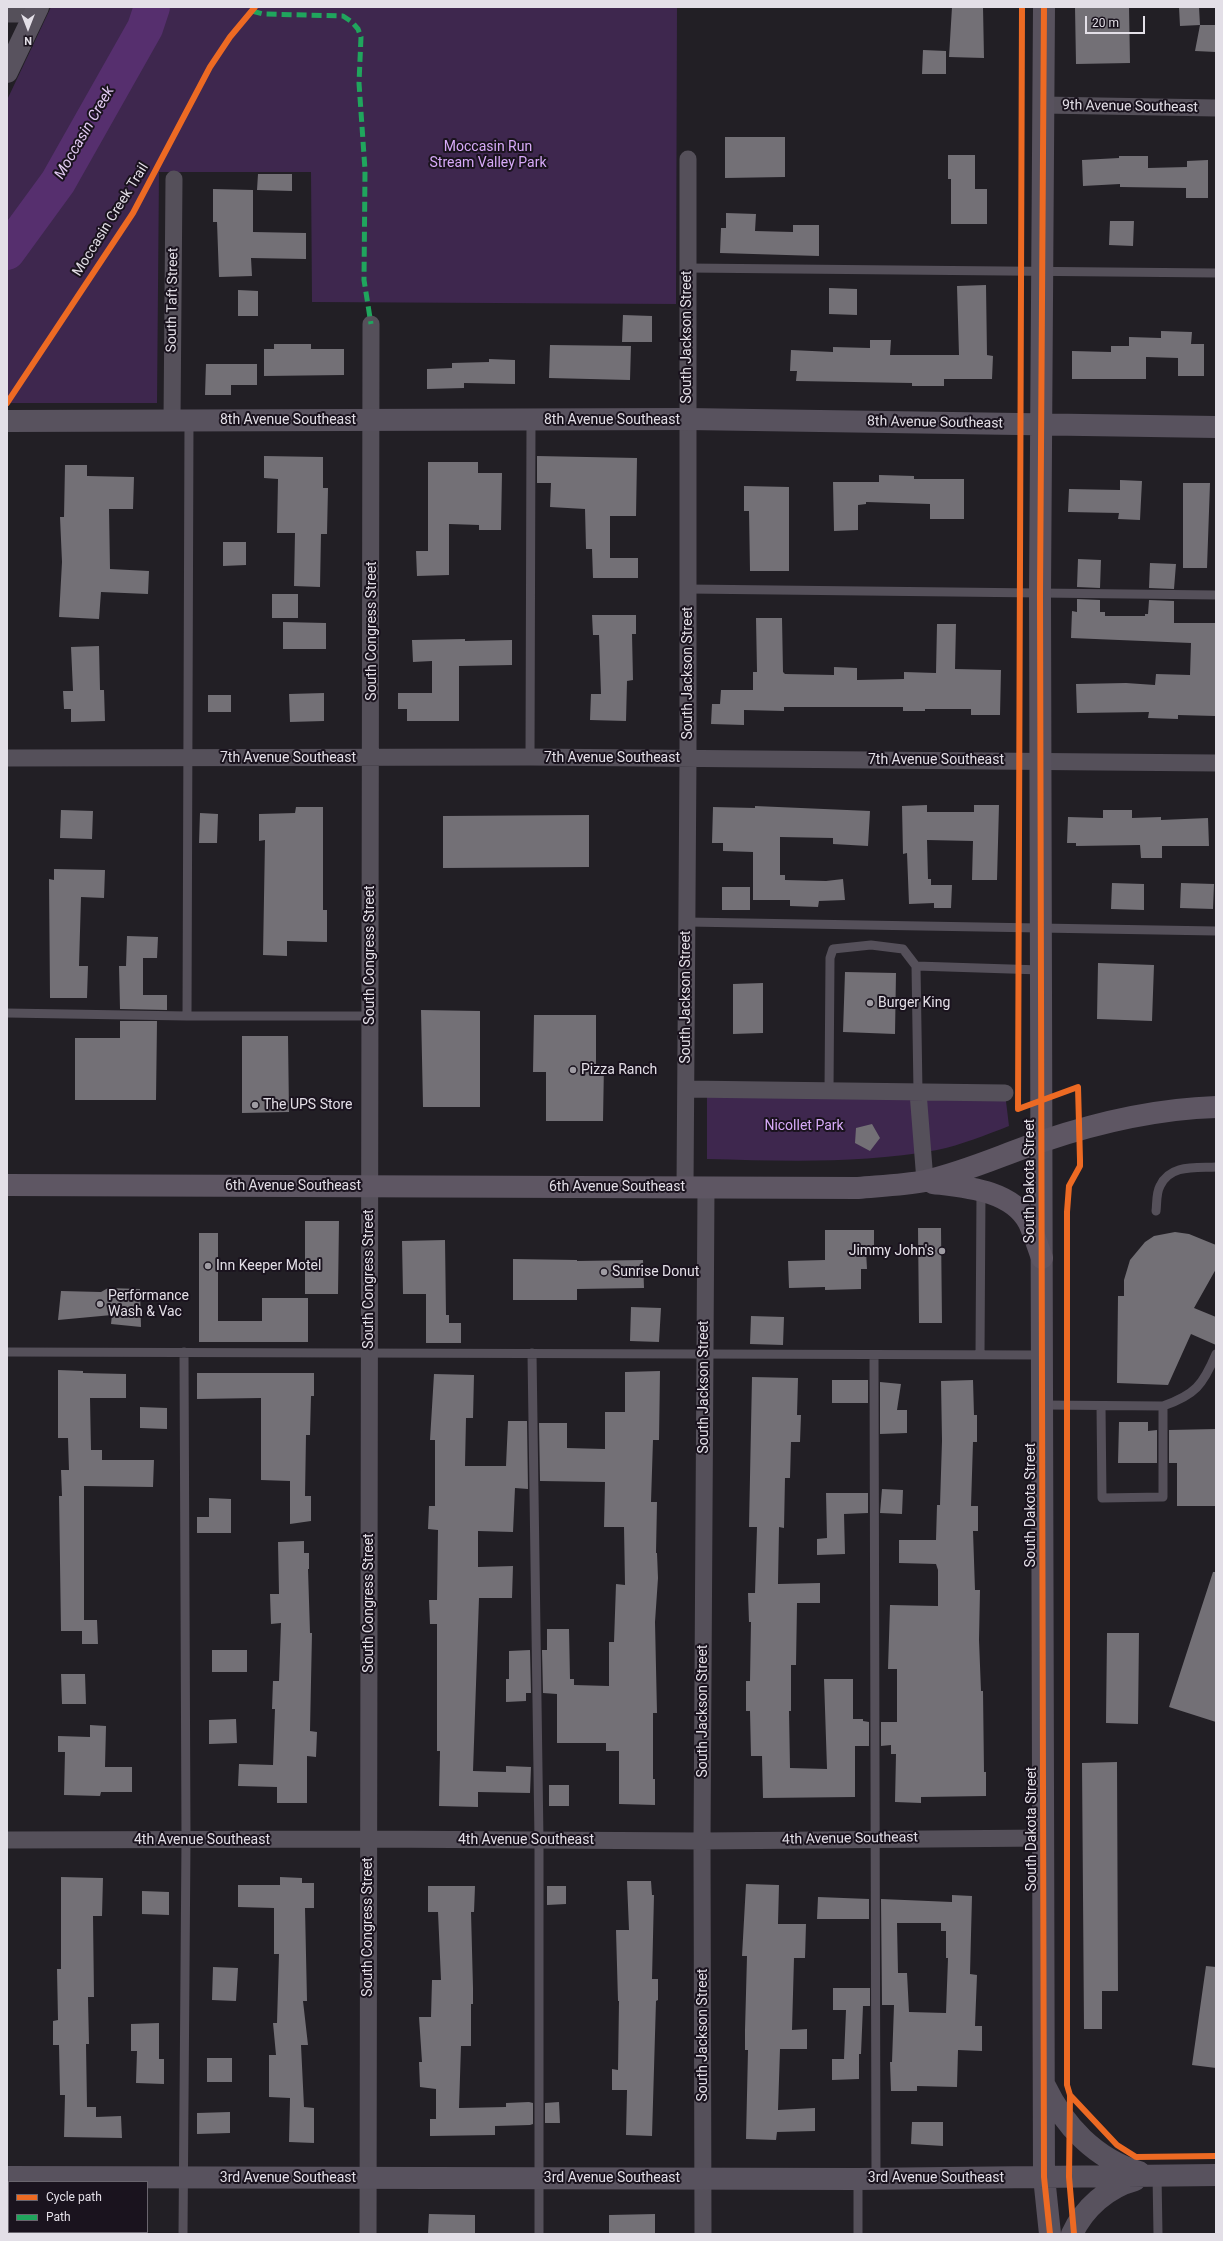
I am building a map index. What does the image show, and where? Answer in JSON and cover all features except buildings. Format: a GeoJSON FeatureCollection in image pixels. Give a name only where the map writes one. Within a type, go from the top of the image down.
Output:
{"type":"FeatureCollection","features":[{"type":"Feature","properties":{"kind":"highway","name":"6th Avenue Southeast"},"geometry":{"type":"LineString","coordinates":[[7,1185],[858,1188],[923,1181],[970,1168],[1042,1141],[1125,1118],[1193,1108],[1216,1107]]}},
{"type":"Feature","properties":{"kind":"highway"},"geometry":{"type":"LineString","coordinates":[[923,1181],[962,1186],[997,1196],[1021,1211],[1029,1223],[1042,1258]]}},
{"type":"Feature","properties":{"kind":"street","name":"South Dakota Street"},"geometry":{"type":"LineString","coordinates":[[1044,7],[1040,594],[1044,2177],[1050,2234]]}},
{"type":"Feature","properties":{"kind":"street"},"geometry":{"type":"LineString","coordinates":[[7,14],[36,10]]}},
{"type":"Feature","properties":{"kind":"street"},"geometry":{"type":"LineString","coordinates":[[7,72],[36,10]]}},
{"type":"Feature","properties":{"kind":"street","name":"9th Avenue Southeast"},"geometry":{"type":"LineString","coordinates":[[1043,105],[1216,108]]}},
{"type":"Feature","properties":{"kind":"street","name":"South Jackson Street"},"geometry":{"type":"LineString","coordinates":[[685,1187],[688,758],[688,159]]}},
{"type":"Feature","properties":{"kind":"street","name":"South Taft Street"},"geometry":{"type":"LineString","coordinates":[[174,179],[181,420]]}},
{"type":"Feature","properties":{"kind":"street","name":"South Congress Street"},"geometry":{"type":"LineString","coordinates":[[368,2234],[369,1186],[372,757],[371,324]]}},
{"type":"Feature","properties":{"kind":"street","name":"8th Avenue Southeast"},"geometry":{"type":"LineString","coordinates":[[7,421],[688,420],[1216,427]]}},
{"type":"Feature","properties":{"kind":"street","name":"7th Avenue Southeast"},"geometry":{"type":"LineString","coordinates":[[7,758],[530,757],[1216,763]]}},
{"type":"Feature","properties":{"kind":"street"},"geometry":{"type":"LineString","coordinates":[[686,1089],[1005,1093]]}},
{"type":"Feature","properties":{"kind":"street"},"geometry":{"type":"LineString","coordinates":[[918,1092],[923,1181]]}},
{"type":"Feature","properties":{"kind":"street","name":"South Jackson Street"},"geometry":{"type":"LineString","coordinates":[[703,2234],[702,1841],[706,1188]]}},
{"type":"Feature","properties":{"kind":"street","name":"4th Avenue Southeast"},"geometry":{"type":"LineString","coordinates":[[7,1840],[369,1839],[702,1841],[1044,1838]]}},
{"type":"Feature","properties":{"kind":"street"},"geometry":{"type":"LineString","coordinates":[[1044,2085],[1054,2106],[1087,2144],[1106,2158],[1125,2168],[1153,2175]]}},
{"type":"Feature","properties":{"kind":"street"},"geometry":{"type":"LineString","coordinates":[[1072,2234],[1092,2204],[1110,2190],[1123,2183],[1153,2175]]}},
{"type":"Feature","properties":{"kind":"street","name":"3rd Avenue Southeast"},"geometry":{"type":"LineString","coordinates":[[7,2177],[867,2178],[1216,2175]]}},
{"type":"Feature","properties":{"kind":"lane"},"geometry":{"type":"LineString","coordinates":[[687,268],[1042,270],[1216,273]]}},
{"type":"Feature","properties":{"kind":"lane"},"geometry":{"type":"LineString","coordinates":[[181,420],[189,758],[187,1016]]}},
{"type":"Feature","properties":{"kind":"lane"},"geometry":{"type":"LineString","coordinates":[[530,757],[531,420]]}},
{"type":"Feature","properties":{"kind":"lane"},"geometry":{"type":"LineString","coordinates":[[688,589],[1216,595]]}},
{"type":"Feature","properties":{"kind":"lane"},"geometry":{"type":"LineString","coordinates":[[687,922],[1216,931]]}},
{"type":"Feature","properties":{"kind":"lane"},"geometry":{"type":"LineString","coordinates":[[829,1091],[830,958],[832,949],[871,945],[903,949],[916,966],[918,1092]]}},
{"type":"Feature","properties":{"kind":"lane"},"geometry":{"type":"LineString","coordinates":[[916,966],[1041,970]]}},
{"type":"Feature","properties":{"kind":"lane"},"geometry":{"type":"LineString","coordinates":[[7,1013],[187,1016],[370,1016]]}},
{"type":"Feature","properties":{"kind":"lane"},"geometry":{"type":"LineString","coordinates":[[1156,1211],[1159,1186],[1170,1173],[1182,1168],[1216,1167]]}},
{"type":"Feature","properties":{"kind":"lane"},"geometry":{"type":"LineString","coordinates":[[980,1355],[982,1192]]}},
{"type":"Feature","properties":{"kind":"lane"},"geometry":{"type":"LineString","coordinates":[[7,1352],[532,1353],[704,1356],[1042,1355]]}},
{"type":"Feature","properties":{"kind":"lane"},"geometry":{"type":"LineString","coordinates":[[183,2234],[186,1840],[184,1352]]}},
{"type":"Feature","properties":{"kind":"lane"},"geometry":{"type":"LineString","coordinates":[[532,1353],[539,1840],[539,2234]]}},
{"type":"Feature","properties":{"kind":"lane"},"geometry":{"type":"LineString","coordinates":[[1043,1405],[1163,1406],[1180,1400],[1200,1386],[1216,1354]]}},
{"type":"Feature","properties":{"kind":"lane"},"geometry":{"type":"LineString","coordinates":[[858,2234],[867,2178],[874,1839],[874,1355]]}},
{"type":"Feature","properties":{"kind":"lane"},"geometry":{"type":"LineString","coordinates":[[1101,1406],[1102,1498],[1164,1497],[1163,1406]]}},
{"type":"Feature","properties":{"kind":"lane"},"geometry":{"type":"LineString","coordinates":[[1153,2175],[1158,2234]]}},
{"type":"Feature","properties":{"kind":"green space","name":"Moccasin Run Stream Valley Park"},"geometry":{"type":"Polygon","coordinates":[[[51,7],[677,7],[676,304],[312,302],[311,172],[159,172],[157,403],[7,403],[7,100],[51,7]]]}},
{"type":"Feature","properties":{"kind":"green space","name":"Nicollet Park"},"geometry":{"type":"Polygon","coordinates":[[[707,1089],[1005,1093],[1009,1126],[973,1140],[937,1150],[880,1158],[851,1160],[707,1159],[707,1089]]]}},
{"type":"Feature","properties":{"kind":"waterway","name":"Moccasin Creek"},"geometry":{"type":"LineString","coordinates":[[7,252],[58,182],[145,28],[152,7]]}},
{"type":"Feature","properties":{"kind":"marked path"},"geometry":{"type":"LineString","coordinates":[[252,11],[263,14],[343,16],[352,22],[358,29],[361,37],[359,83],[365,170],[364,280],[371,324]]}},
{"type":"Feature","properties":{"kind":"cycle path","name":"Moccasin Creek Trail"},"geometry":{"type":"LineString","coordinates":[[7,403],[133,213],[210,67],[230,37],[255,7]]}},
{"type":"Feature","properties":{"kind":"cycle path"},"geometry":{"type":"LineString","coordinates":[[1022,7],[1018,1109],[1078,1087],[1080,1160],[1080,1166],[1069,1186],[1067,1212],[1067,2085],[1070,2095],[1069,2177],[1074,2234]]}},
{"type":"Feature","properties":{"kind":"cycle path"},"geometry":{"type":"LineString","coordinates":[[1044,7],[1040,594],[1044,2177],[1050,2234]]}},
{"type":"Feature","properties":{"kind":"cycle path"},"geometry":{"type":"LineString","coordinates":[[1070,2095],[1117,2145],[1136,2157],[1216,2156]]}},
{"type":"Feature","properties":{"kind":"place","name":"Burger King"},"geometry":{"type":"Point","coordinates":[870,1003]}},
{"type":"Feature","properties":{"kind":"place","name":"Pizza Ranch"},"geometry":{"type":"Point","coordinates":[573,1070]}},
{"type":"Feature","properties":{"kind":"place","name":"The UPS Store"},"geometry":{"type":"Point","coordinates":[255,1105]}},
{"type":"Feature","properties":{"kind":"place","name":"Jimmy John's"},"geometry":{"type":"Point","coordinates":[942,1251]}},
{"type":"Feature","properties":{"kind":"place","name":"Inn Keeper Motel"},"geometry":{"type":"Point","coordinates":[208,1266]}},
{"type":"Feature","properties":{"kind":"place","name":"Sunrise Donut"},"geometry":{"type":"Point","coordinates":[604,1272]}},
{"type":"Feature","properties":{"kind":"place","name":"Performance Wash & Vac"},"geometry":{"type":"Point","coordinates":[100,1304]}}]}
